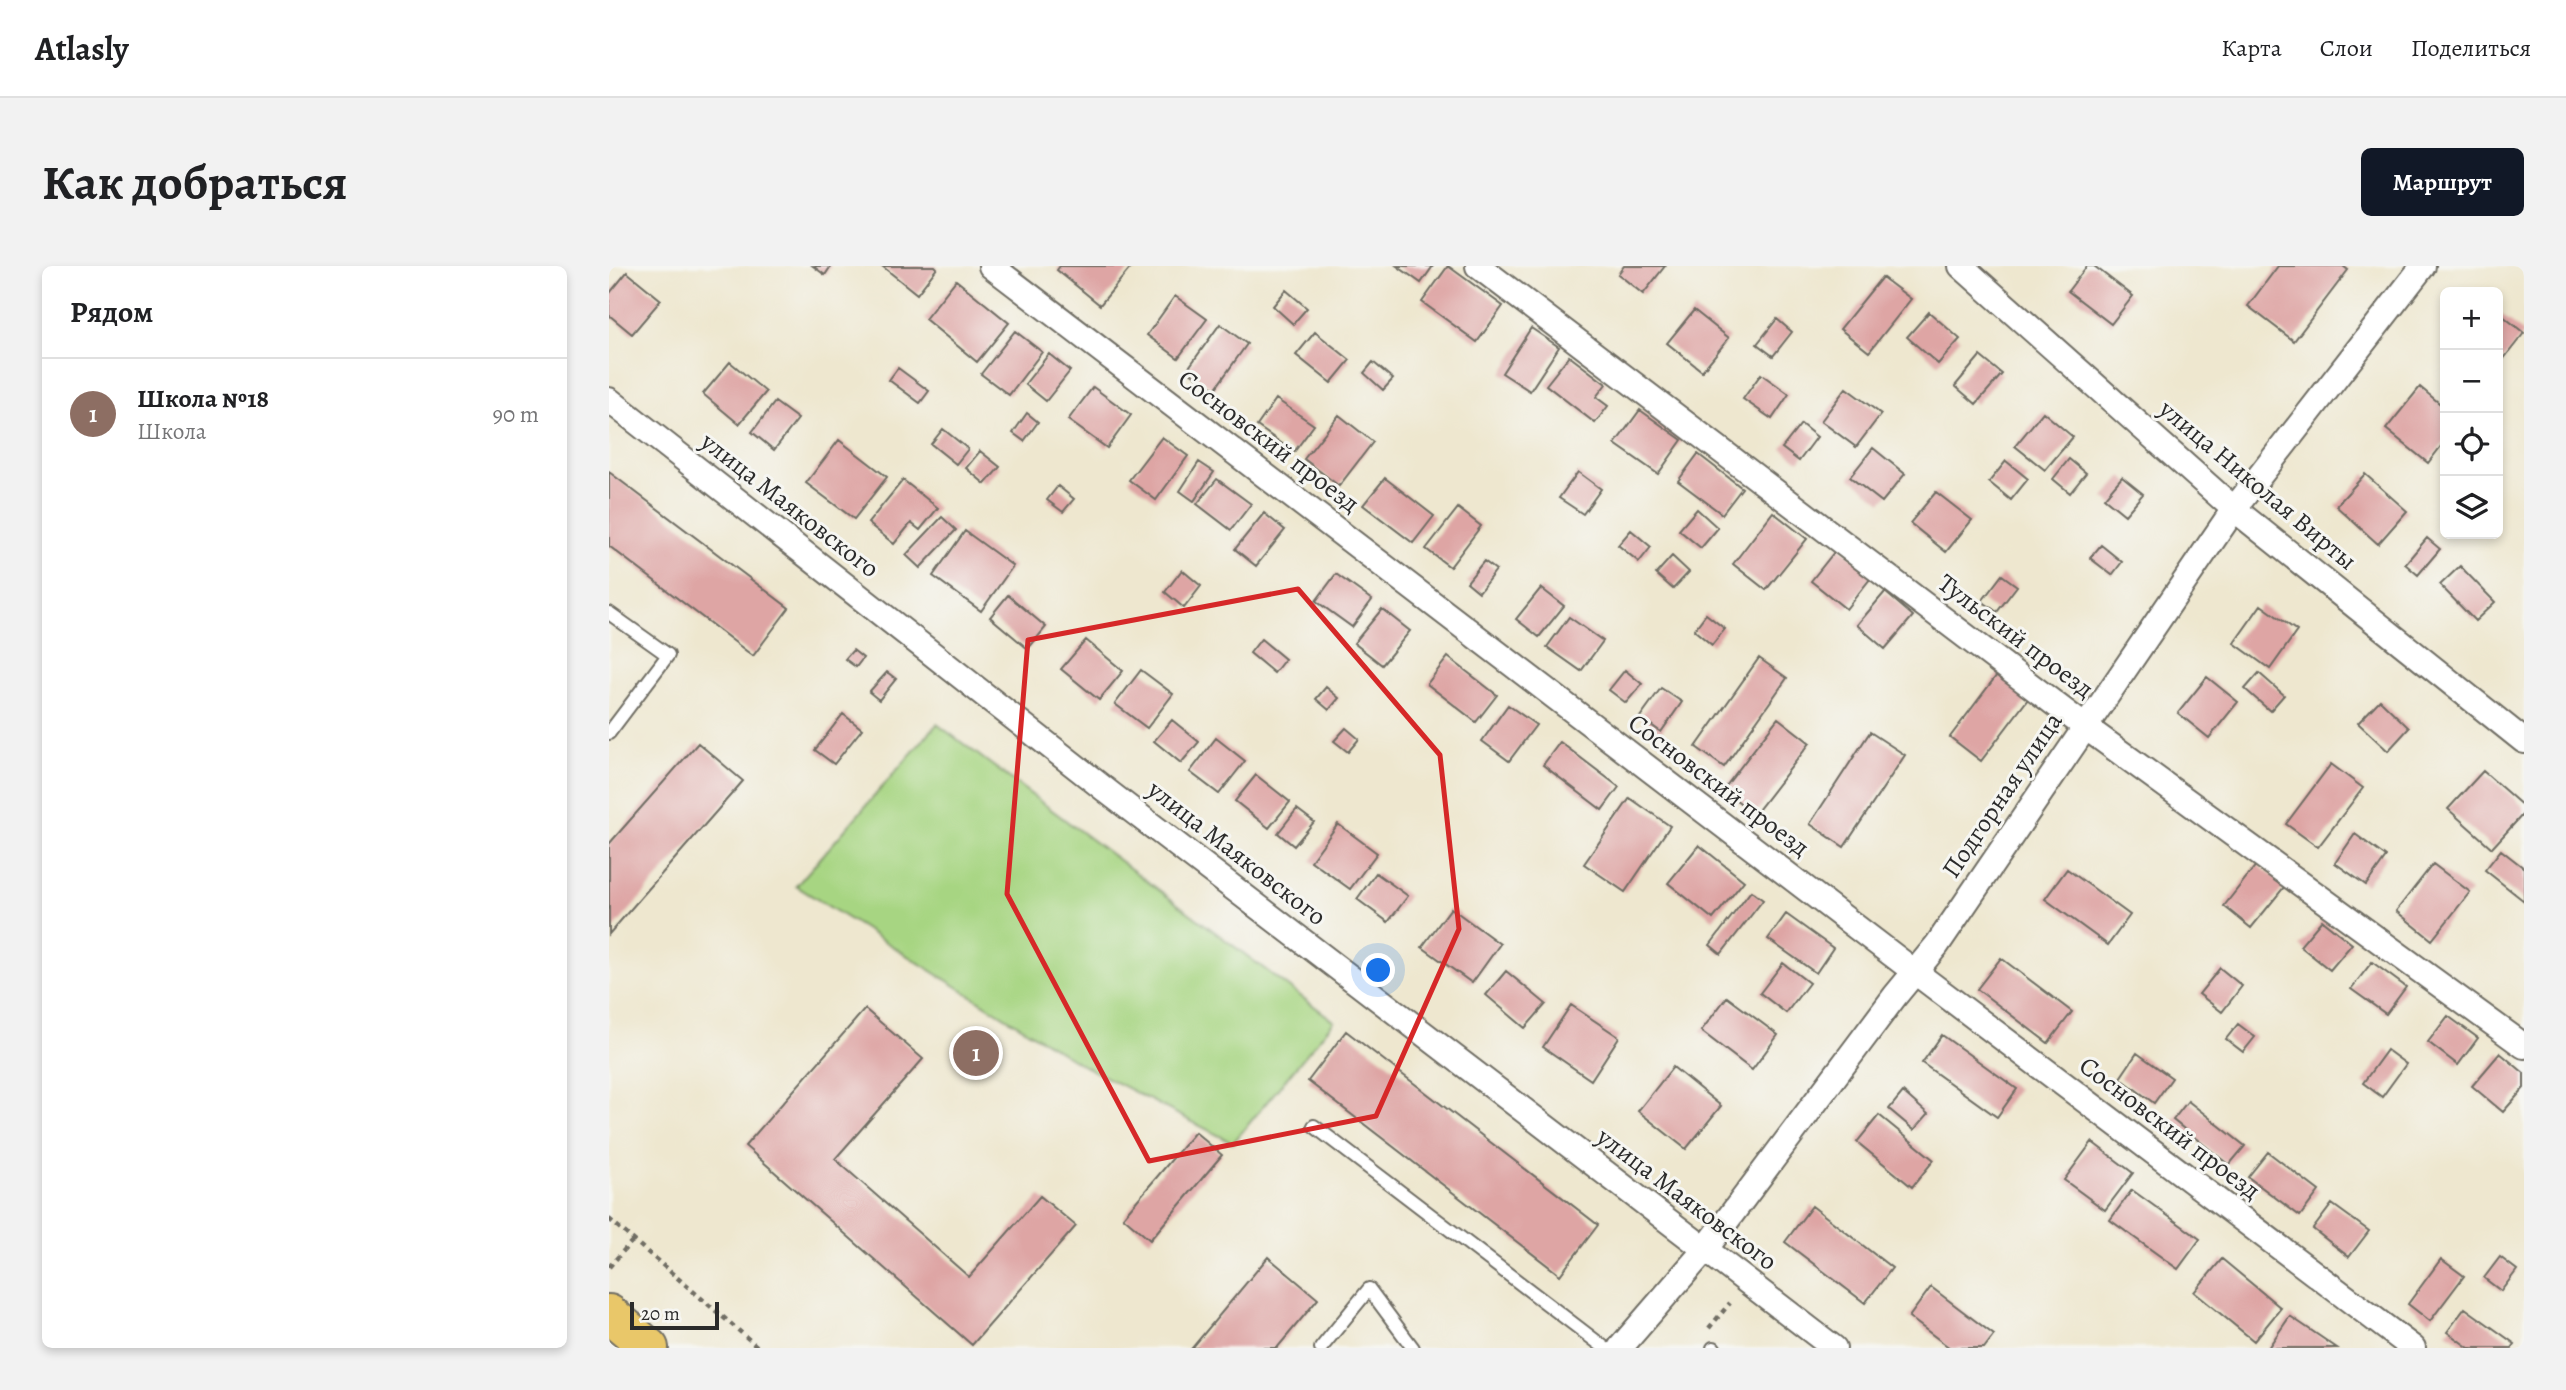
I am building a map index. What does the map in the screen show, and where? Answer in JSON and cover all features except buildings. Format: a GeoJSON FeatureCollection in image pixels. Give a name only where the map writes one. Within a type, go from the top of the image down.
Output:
{"type":"FeatureCollection","features":[{"type":"Feature","properties":{"kind":"main road"},"geometry":{"type":"LineString","coordinates":[[609,1314],[649,1348]]}},
{"type":"Feature","properties":{"kind":"street","name":"Сосновский проезд"},"geometry":{"type":"LineString","coordinates":[[991,266],[1915,972],[2413,1348]]}},
{"type":"Feature","properties":{"kind":"street","name":"Тульский проезд"},"geometry":{"type":"LineString","coordinates":[[1478,266],[2084,726],[2524,1046]]}},
{"type":"Feature","properties":{"kind":"street","name":"улица Николая Вирты"},"geometry":{"type":"LineString","coordinates":[[1961,266],[2234,509],[2524,741]]}},
{"type":"Feature","properties":{"kind":"street","name":"Подгорная улица"},"geometry":{"type":"LineString","coordinates":[[1619,1348],[1704,1251],[1937,945],[2234,509],[2423,266]]}},
{"type":"Feature","properties":{"kind":"street","name":"улица Маяковского"},"geometry":{"type":"LineString","coordinates":[[609,400],[1112,795],[1831,1347]]}},
{"type":"Feature","properties":{"kind":"lane"},"geometry":{"type":"LineString","coordinates":[[609,613],[668,655],[609,733]]}},
{"type":"Feature","properties":{"kind":"lane"},"geometry":{"type":"LineString","coordinates":[[1314,1126],[1605,1348]]}},
{"type":"Feature","properties":{"kind":"lane"},"geometry":{"type":"LineString","coordinates":[[1321,1348],[1369,1289],[1413,1348]]}},
{"type":"Feature","properties":{"kind":"path"},"geometry":{"type":"LineString","coordinates":[[609,1219],[759,1348]]}},
{"type":"Feature","properties":{"kind":"path"},"geometry":{"type":"LineString","coordinates":[[609,1267],[634,1239]]}},
{"type":"Feature","properties":{"kind":"path"},"geometry":{"type":"LineString","coordinates":[[1709,1329],[1747,1283]]}},
{"type":"Feature","properties":{"kind":"highlighted area"},"geometry":{"type":"Polygon","coordinates":[[[1298,589],[1440,755],[1459,929],[1376,1116],[1149,1161],[1007,894],[1028,640],[1298,589]]]}},
{"type":"Feature","properties":{"kind":"green space"},"geometry":{"type":"Polygon","coordinates":[[[937,724],[1334,1021],[1233,1143],[1082,1065],[796,886],[937,724]]]}},
{"type":"Feature","properties":{"kind":"place","name":"Школа №18"},"geometry":{"type":"Point","coordinates":[976,1053]}}]}
